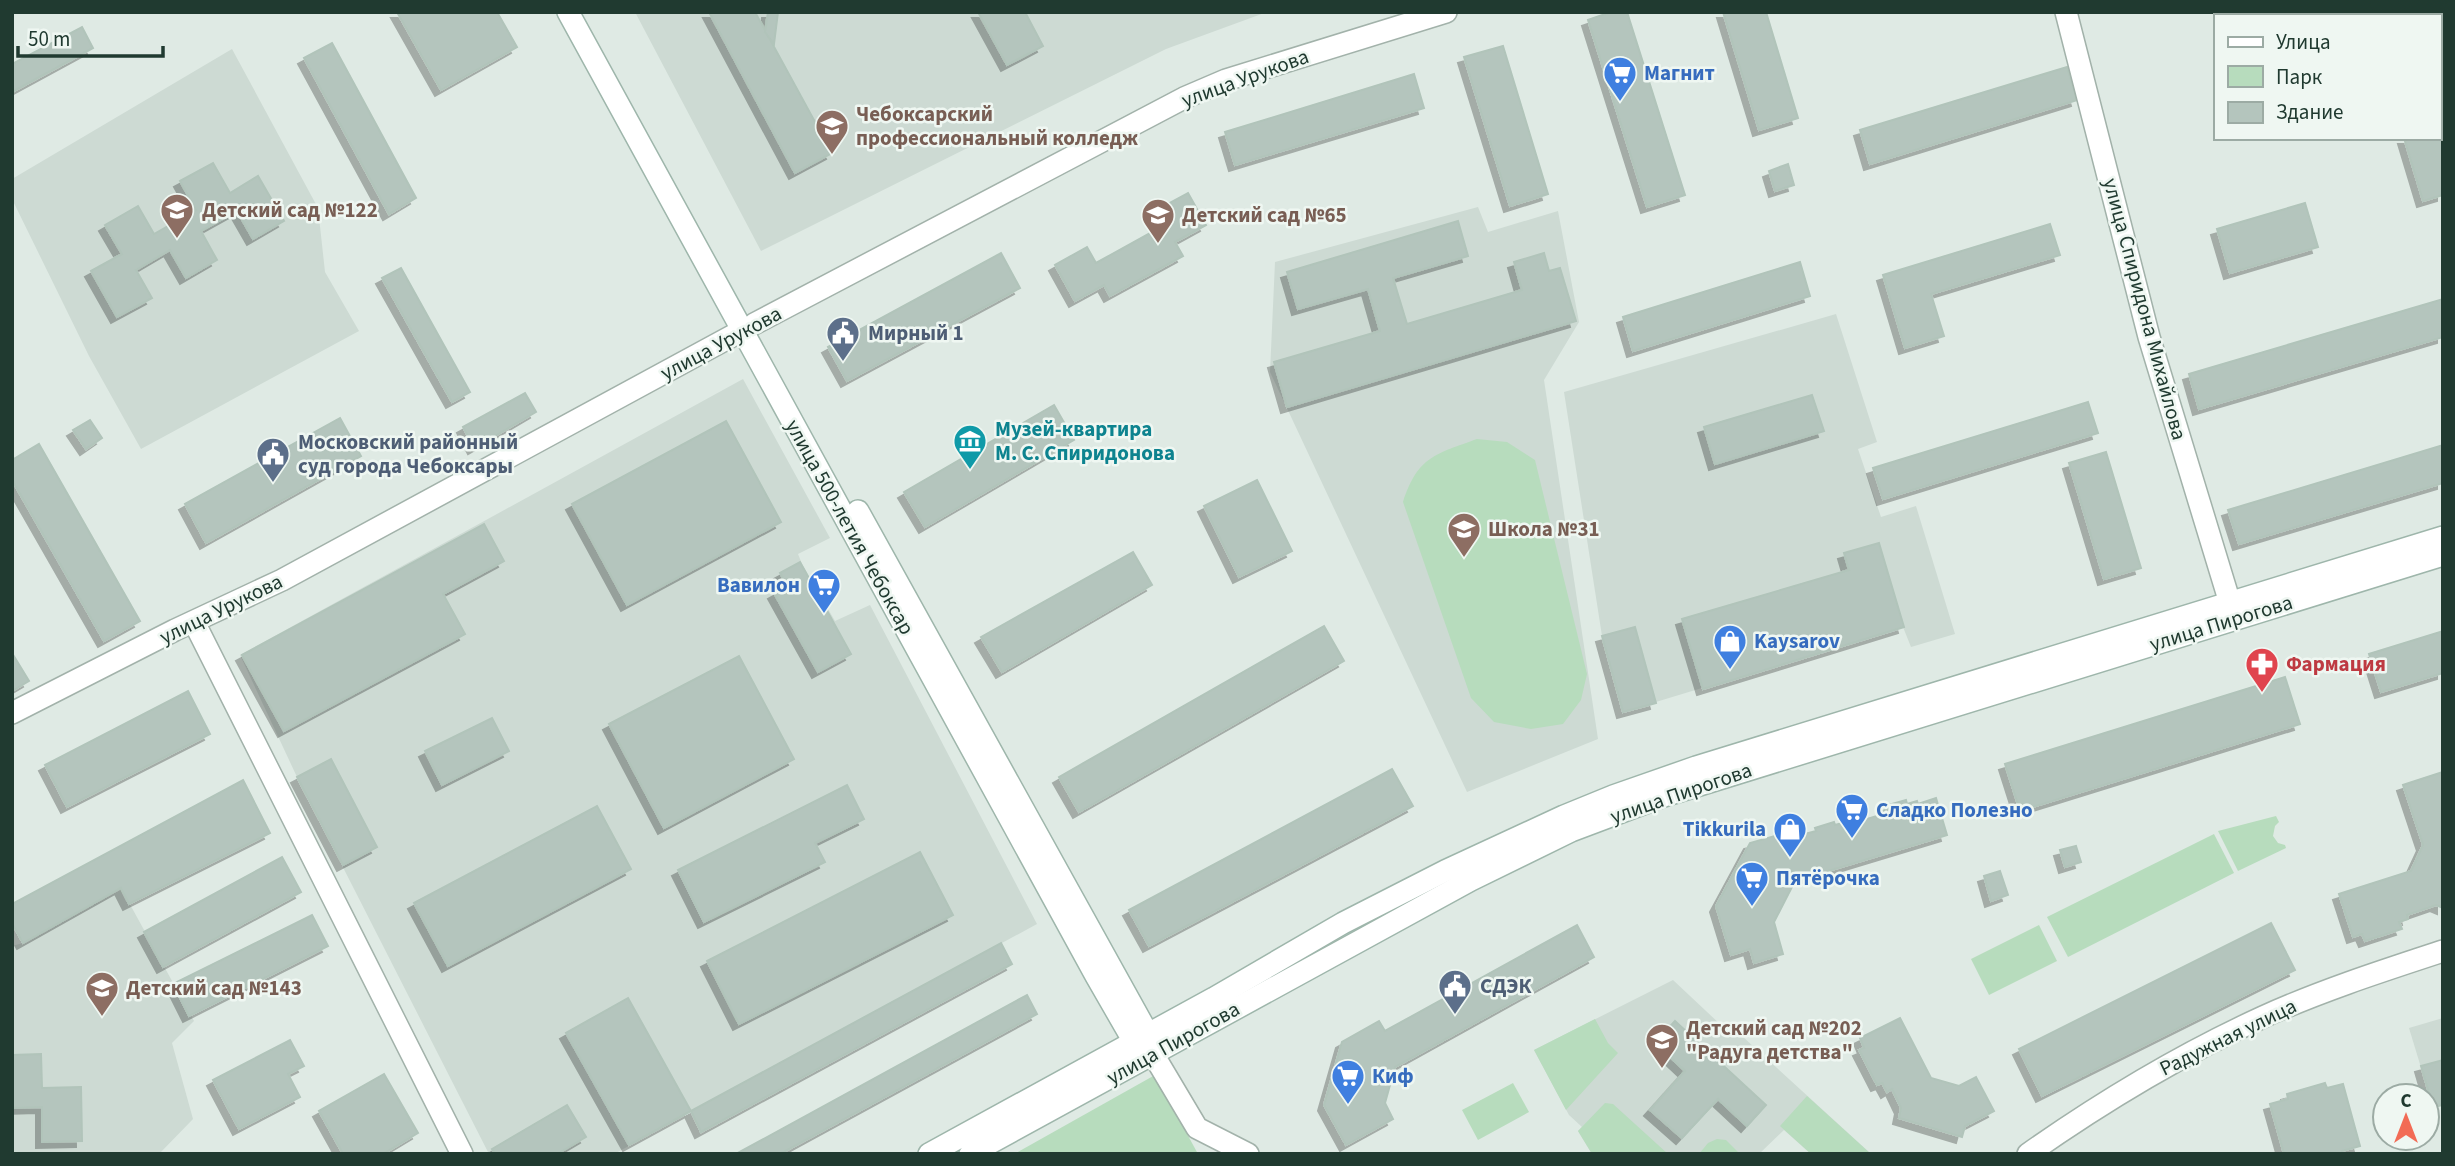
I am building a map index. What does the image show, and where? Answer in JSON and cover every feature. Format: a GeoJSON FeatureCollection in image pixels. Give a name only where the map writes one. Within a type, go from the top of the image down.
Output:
{"type":"FeatureCollection","features":[{"type":"Feature","properties":{"kind":"street","name":"улица Урукова"},"geometry":{"type":"LineString","coordinates":[[12,713],[315,563],[748,327],[1184,97],[1226,80],[1423,15],[1446,12]]}},
{"type":"Feature","properties":{"kind":"street","name":"улица Спиридона Михайлова"},"geometry":{"type":"LineString","coordinates":[[2066,12],[2149,337],[2233,611]]}},
{"type":"Feature","properties":{"kind":"street","name":"улица 500-летия Чебоксар"},"geometry":{"type":"LineString","coordinates":[[578,17],[1145,1043]]}},
{"type":"Feature","properties":{"kind":"street","name":"улица Пирогова"},"geometry":{"type":"LineString","coordinates":[[2233,611],[2443,537]]}},
{"type":"Feature","properties":{"kind":"street","name":"улица Пирогова"},"geometry":{"type":"LineString","coordinates":[[970,1154],[1145,1043],[1343,923],[1445,871],[1662,788],[2233,611],[2443,555]]}},
{"type":"Feature","properties":{"kind":"street"},"geometry":{"type":"LineString","coordinates":[[194,622],[462,1154]]}},
{"type":"Feature","properties":{"kind":"street","name":"Радужная улица"},"geometry":{"type":"LineString","coordinates":[[2028,1154],[2070,1123],[2127,1088],[2241,1027],[2306,999],[2443,951]]}},
{"type":"Feature","properties":{"kind":"street","name":"улица Пирогова"},"geometry":{"type":"LineString","coordinates":[[929,1154],[1145,1043]]}},
{"type":"Feature","properties":{"kind":"street"},"geometry":{"type":"LineString","coordinates":[[1145,1043],[1197,1128],[1248,1154]]}},
{"type":"Feature","properties":{"kind":"shaded area","name":"Чебоксарский профессиональный колледж"},"geometry":{"type":"Polygon","coordinates":[[[635,12],[1267,12],[1166,49],[761,251],[635,12]]]}},
{"type":"Feature","properties":{"kind":"shaded area","name":"Детский сад №122"},"geometry":{"type":"Polygon","coordinates":[[[232,49],[318,208],[325,272],[359,331],[141,449],[89,356],[12,199],[12,179],[232,49]]]}},
{"type":"Feature","properties":{"kind":"shaded area","name":"Школа №31"},"geometry":{"type":"Polygon","coordinates":[[[1478,207],[1488,232],[1558,211],[1579,322],[1544,380],[1598,739],[1467,792],[1270,372],[1275,262],[1478,207]]]}},
{"type":"Feature","properties":{"kind":"shaded area"},"geometry":{"type":"Polygon","coordinates":[[[1836,314],[1877,442],[1858,449],[1881,517],[1916,506],[1955,634],[1911,647],[1903,627],[1623,712],[1602,636],[1564,392],[1836,314]]]}},
{"type":"Feature","properties":{"kind":"shaded area"},"geometry":{"type":"Polygon","coordinates":[[[743,379],[830,538],[798,554],[802,564],[835,621],[870,605],[1037,924],[614,1154],[489,1154],[297,777],[240,655],[743,379]]]}},
{"type":"Feature","properties":{"kind":"shaded area","name":"Детский сад №143"},"geometry":{"type":"Polygon","coordinates":[[[121,888],[194,1021],[172,1043],[193,1119],[159,1154],[12,1154],[12,946],[23,943],[121,888]]]}},
{"type":"Feature","properties":{"kind":"shaded area","name":"Детский сад №202 \"Радуга детства\""},"geometry":{"type":"Polygon","coordinates":[[[1673,980],[1722,1026],[1742,1036],[1871,1154],[1811,1154],[1784,1130],[1759,1154],[1592,1154],[1578,1131],[1582,1127],[1569,1115],[1534,1050],[1673,980]]]}},
{"type":"Feature","properties":{"kind":"shaded area"},"geometry":{"type":"Polygon","coordinates":[[[2443,1018],[2443,1105],[2441,1082],[2425,1082],[2409,1028],[2443,1018]]]}},
{"type":"Feature","properties":{"kind":"green space"},"geometry":{"type":"Polygon","coordinates":[[[1477,439],[1507,442],[1535,460],[1587,674],[1581,700],[1563,724],[1531,729],[1494,722],[1471,698],[1403,502],[1415,475],[1430,459],[1477,439]]]}},
{"type":"Feature","properties":{"kind":"green space"},"geometry":{"type":"Polygon","coordinates":[[[2276,816],[2279,822],[2275,826],[2273,836],[2286,848],[2238,871],[2218,831],[2276,816]]]}},
{"type":"Feature","properties":{"kind":"green space"},"geometry":{"type":"Polygon","coordinates":[[[2214,834],[2234,873],[2068,957],[2047,917],[2214,834]]]}},
{"type":"Feature","properties":{"kind":"green space"},"geometry":{"type":"Polygon","coordinates":[[[2039,925],[2057,961],[1989,995],[1971,959],[2039,925]]]}},
{"type":"Feature","properties":{"kind":"green space"},"geometry":{"type":"Polygon","coordinates":[[[1595,1019],[1608,1043],[1618,1053],[1566,1110],[1534,1050],[1595,1019]]]}},
{"type":"Feature","properties":{"kind":"green space"},"geometry":{"type":"Polygon","coordinates":[[[1155,1075],[1198,1154],[1014,1154],[1155,1075]]]}},
{"type":"Feature","properties":{"kind":"green space"},"geometry":{"type":"Polygon","coordinates":[[[1513,1083],[1529,1112],[1478,1140],[1462,1110],[1513,1083]]]}},
{"type":"Feature","properties":{"kind":"green space"},"geometry":{"type":"Polygon","coordinates":[[[1807,1096],[1871,1154],[1811,1154],[1780,1126],[1807,1096]]]}},
{"type":"Feature","properties":{"kind":"green space"},"geometry":{"type":"Polygon","coordinates":[[[1605,1103],[1613,1104],[1668,1154],[1592,1154],[1578,1131],[1605,1103]]]}},
{"type":"Feature","properties":{"kind":"green space"},"geometry":{"type":"Polygon","coordinates":[[[1717,1139],[1726,1140],[1740,1154],[1699,1154],[1708,1143],[1717,1139]]]}},
{"type":"Feature","properties":{"kind":"building"},"geometry":{"type":"Polygon","coordinates":[[[397,12],[497,12],[517,47],[441,90],[397,12]]]}},
{"type":"Feature","properties":{"kind":"building"},"geometry":{"type":"Polygon","coordinates":[[[709,12],[755,12],[832,153],[795,173],[709,12]]]}},
{"type":"Feature","properties":{"kind":"building"},"geometry":{"type":"Polygon","coordinates":[[[768,12],[778,12],[774,44],[765,32],[768,12]]]}},
{"type":"Feature","properties":{"kind":"building"},"geometry":{"type":"Polygon","coordinates":[[[978,12],[1025,12],[1043,46],[1007,65],[978,12]]]}},
{"type":"Feature","properties":{"kind":"building"},"geometry":{"type":"Polygon","coordinates":[[[1611,12],[1627,12],[1685,195],[1647,207],[1588,20],[1611,12]]]}},
{"type":"Feature","properties":{"kind":"building"},"geometry":{"type":"Polygon","coordinates":[[[1723,12],[1766,12],[1798,118],[1759,130],[1723,12]]]}},
{"type":"Feature","properties":{"kind":"building"},"geometry":{"type":"Polygon","coordinates":[[[82,27],[93,48],[12,92],[12,64],[82,27]]]}},
{"type":"Feature","properties":{"kind":"building"},"geometry":{"type":"Polygon","coordinates":[[[332,43],[416,198],[389,214],[304,58],[332,43]]]}},
{"type":"Feature","properties":{"kind":"building"},"geometry":{"type":"Polygon","coordinates":[[[1503,46],[1548,194],[1510,206],[1464,57],[1503,46]]]}},
{"type":"Feature","properties":{"kind":"building"},"geometry":{"type":"Polygon","coordinates":[[[2067,67],[2077,100],[1870,164],[1860,130],[2067,67]]]}},
{"type":"Feature","properties":{"kind":"building"},"geometry":{"type":"Polygon","coordinates":[[[1414,74],[1424,108],[1235,165],[1225,132],[1414,74]]]}},
{"type":"Feature","properties":{"kind":"building"},"geometry":{"type":"Polygon","coordinates":[[[2441,128],[2443,195],[2423,201],[2405,140],[2441,140],[2441,128]]]}},
{"type":"Feature","properties":{"kind":"building"},"geometry":{"type":"Polygon","coordinates":[[[213,163],[230,193],[258,176],[284,221],[253,239],[237,211],[201,231],[217,260],[186,278],[170,250],[136,270],[152,298],[117,317],[91,271],[122,254],[105,225],[138,206],[154,234],[196,210],[180,181],[213,163]]]}},
{"type":"Feature","properties":{"kind":"building"},"geometry":{"type":"Polygon","coordinates":[[[1788,164],[1794,185],[1775,191],[1769,171],[1788,164]]]}},
{"type":"Feature","properties":{"kind":"building"},"geometry":{"type":"Polygon","coordinates":[[[1188,193],[1206,225],[1175,242],[1183,256],[1110,296],[1104,285],[1075,301],[1055,265],[1087,247],[1096,263],[1163,226],[1155,211],[1188,193]]]}},
{"type":"Feature","properties":{"kind":"building"},"geometry":{"type":"Polygon","coordinates":[[[2305,203],[2318,247],[2230,273],[2217,229],[2305,203]]]}},
{"type":"Feature","properties":{"kind":"building"},"geometry":{"type":"Polygon","coordinates":[[[1458,221],[1468,256],[1393,278],[1407,324],[1522,290],[1514,262],[1544,253],[1549,271],[1560,268],[1576,321],[1287,407],[1274,362],[1380,331],[1368,289],[1298,309],[1287,272],[1458,221]]]}},
{"type":"Feature","properties":{"kind":"building"},"geometry":{"type":"Polygon","coordinates":[[[2050,224],[2060,255],[1931,294],[1944,336],[1905,348],[1883,275],[2050,224]]]}},
{"type":"Feature","properties":{"kind":"building"},"geometry":{"type":"Polygon","coordinates":[[[1001,253],[1020,288],[847,381],[828,347],[1001,253]]]}},
{"type":"Feature","properties":{"kind":"building"},"geometry":{"type":"Polygon","coordinates":[[[1800,262],[1810,296],[1633,351],[1623,317],[1800,262]]]}},
{"type":"Feature","properties":{"kind":"building"},"geometry":{"type":"Polygon","coordinates":[[[401,268],[470,392],[452,402],[382,278],[401,268]]]}},
{"type":"Feature","properties":{"kind":"building"},"geometry":{"type":"Polygon","coordinates":[[[2443,299],[2443,337],[2199,409],[2189,374],[2443,299]]]}},
{"type":"Feature","properties":{"kind":"building"},"geometry":{"type":"Polygon","coordinates":[[[525,393],[536,412],[474,448],[463,427],[525,393]]]}},
{"type":"Feature","properties":{"kind":"building"},"geometry":{"type":"Polygon","coordinates":[[[1812,395],[1824,431],[1715,464],[1704,427],[1812,395]]]}},
{"type":"Feature","properties":{"kind":"building"},"geometry":{"type":"Polygon","coordinates":[[[2088,402],[2098,433],[1883,499],[1873,468],[2088,402]]]}},
{"type":"Feature","properties":{"kind":"building"},"geometry":{"type":"Polygon","coordinates":[[[1054,405],[1074,440],[925,527],[904,492],[1054,405]]]}},
{"type":"Feature","properties":{"kind":"building"},"geometry":{"type":"Polygon","coordinates":[[[340,418],[361,456],[206,543],[185,504],[340,418]]]}},
{"type":"Feature","properties":{"kind":"building"},"geometry":{"type":"Polygon","coordinates":[[[90,420],[102,438],[86,449],[73,430],[90,420]]]}},
{"type":"Feature","properties":{"kind":"building"},"geometry":{"type":"Polygon","coordinates":[[[726,421],[781,522],[627,605],[572,504],[726,421]]]}},
{"type":"Feature","properties":{"kind":"building"},"geometry":{"type":"Polygon","coordinates":[[[39,444],[140,621],[104,641],[12,480],[12,460],[39,444]]]}},
{"type":"Feature","properties":{"kind":"building"},"geometry":{"type":"Polygon","coordinates":[[[2443,445],[2443,483],[2239,544],[2228,510],[2443,445]]]}},
{"type":"Feature","properties":{"kind":"building"},"geometry":{"type":"Polygon","coordinates":[[[2106,452],[2141,568],[2104,579],[2069,463],[2106,452]]]}},
{"type":"Feature","properties":{"kind":"building"},"geometry":{"type":"Polygon","coordinates":[[[1257,480],[1292,551],[1239,577],[1204,506],[1257,480]]]}},
{"type":"Feature","properties":{"kind":"building"},"geometry":{"type":"Polygon","coordinates":[[[484,524],[504,561],[443,594],[465,634],[284,731],[242,655],[484,524]]]}},
{"type":"Feature","properties":{"kind":"building"},"geometry":{"type":"Polygon","coordinates":[[[1879,543],[1904,627],[1703,689],[1682,619],[1849,570],[1844,553],[1879,543]]]}},
{"type":"Feature","properties":{"kind":"building"},"geometry":{"type":"Polygon","coordinates":[[[1133,552],[1152,585],[1002,672],[981,637],[1133,552]]]}},
{"type":"Feature","properties":{"kind":"building"},"geometry":{"type":"Polygon","coordinates":[[[800,562],[851,654],[818,672],[774,593],[787,586],[780,573],[800,562]]]}},
{"type":"Feature","properties":{"kind":"building"},"geometry":{"type":"Polygon","coordinates":[[[1324,626],[1344,661],[1079,812],[1059,777],[1324,626]]]}},
{"type":"Feature","properties":{"kind":"building"},"geometry":{"type":"Polygon","coordinates":[[[1635,627],[1656,703],[1623,712],[1602,636],[1635,627]]]}},
{"type":"Feature","properties":{"kind":"building"},"geometry":{"type":"Polygon","coordinates":[[[2443,631],[2443,673],[2381,692],[2369,654],[2443,631]]]}},
{"type":"Feature","properties":{"kind":"building"},"geometry":{"type":"Polygon","coordinates":[[[12,653],[29,681],[12,691],[12,653]]]}},
{"type":"Feature","properties":{"kind":"building"},"geometry":{"type":"Polygon","coordinates":[[[739,656],[794,759],[664,828],[609,724],[739,656]]]}},
{"type":"Feature","properties":{"kind":"building"},"geometry":{"type":"Polygon","coordinates":[[[2285,677],[2300,724],[2020,811],[2005,764],[2285,677]]]}},
{"type":"Feature","properties":{"kind":"building"},"geometry":{"type":"Polygon","coordinates":[[[188,691],[210,734],[67,807],[45,765],[188,691]]]}},
{"type":"Feature","properties":{"kind":"building"},"geometry":{"type":"Polygon","coordinates":[[[492,718],[509,751],[442,785],[425,751],[492,718]]]}},
{"type":"Feature","properties":{"kind":"building"},"geometry":{"type":"Polygon","coordinates":[[[331,759],[377,847],[343,865],[297,777],[331,759]]]}},
{"type":"Feature","properties":{"kind":"building"},"geometry":{"type":"Polygon","coordinates":[[[1392,769],[1413,806],[1149,946],[1129,910],[1392,769]]]}},
{"type":"Feature","properties":{"kind":"building"},"geometry":{"type":"Polygon","coordinates":[[[2443,772],[2443,908],[2436,905],[2407,915],[2408,919],[2399,922],[2402,929],[2365,941],[2362,934],[2353,937],[2339,894],[2411,871],[2423,845],[2403,785],[2443,772]]]}},
{"type":"Feature","properties":{"kind":"building"},"geometry":{"type":"Polygon","coordinates":[[[243,780],[270,833],[129,904],[121,888],[23,943],[12,923],[12,904],[243,780]]]}},
{"type":"Feature","properties":{"kind":"building"},"geometry":{"type":"Polygon","coordinates":[[[847,785],[864,819],[815,843],[825,862],[704,922],[678,870],[847,785]]]}},
{"type":"Feature","properties":{"kind":"building"},"geometry":{"type":"Polygon","coordinates":[[[1936,798],[1947,835],[1795,881],[1774,922],[1783,954],[1754,963],[1750,949],[1731,955],[1716,906],[1750,843],[1789,832],[1792,842],[1816,831],[1815,828],[1834,822],[1835,825],[1846,822],[1847,825],[1877,816],[1877,813],[1886,810],[1885,806],[1906,800],[1907,804],[1917,801],[1918,804],[1936,798]]]}},
{"type":"Feature","properties":{"kind":"building"},"geometry":{"type":"Polygon","coordinates":[[[597,806],[631,869],[448,966],[414,903],[597,806]]]}},
{"type":"Feature","properties":{"kind":"building"},"geometry":{"type":"Polygon","coordinates":[[[2076,846],[2081,862],[2065,867],[2060,850],[2076,846]]]}},
{"type":"Feature","properties":{"kind":"building"},"geometry":{"type":"Polygon","coordinates":[[[920,852],[953,915],[739,1024],[707,961],[920,852]]]}},
{"type":"Feature","properties":{"kind":"building"},"geometry":{"type":"Polygon","coordinates":[[[282,857],[301,892],[163,967],[144,932],[282,857]]]}},
{"type":"Feature","properties":{"kind":"building"},"geometry":{"type":"Polygon","coordinates":[[[2000,871],[2008,895],[1991,901],[1984,876],[2000,871]]]}},
{"type":"Feature","properties":{"kind":"building"},"geometry":{"type":"Polygon","coordinates":[[[312,915],[328,946],[189,1016],[173,984],[312,915]]]}},
{"type":"Feature","properties":{"kind":"building"},"geometry":{"type":"Polygon","coordinates":[[[2271,923],[2295,970],[2042,1096],[2019,1049],[2271,923]]]}},
{"type":"Feature","properties":{"kind":"building"},"geometry":{"type":"Polygon","coordinates":[[[1577,925],[1594,957],[1395,1067],[1385,1103],[1393,1119],[1346,1145],[1324,1105],[1342,1042],[1379,1021],[1385,1031],[1577,925]]]}},
{"type":"Feature","properties":{"kind":"building"},"geometry":{"type":"Polygon","coordinates":[[[1001,943],[1012,964],[701,1132],[691,1111],[1001,943]]]}},
{"type":"Feature","properties":{"kind":"building"},"geometry":{"type":"Polygon","coordinates":[[[1027,995],[1037,1014],[780,1154],[736,1154],[1027,995]]]}},
{"type":"Feature","properties":{"kind":"building"},"geometry":{"type":"Polygon","coordinates":[[[628,998],[691,1111],[629,1145],[566,1033],[628,998]]]}},
{"type":"Feature","properties":{"kind":"building"},"geometry":{"type":"Polygon","coordinates":[[[1900,1018],[1931,1078],[1959,1086],[1976,1077],[1994,1111],[1965,1126],[1962,1137],[1899,1118],[1901,1108],[1892,1089],[1887,1092],[1882,1083],[1877,1085],[1859,1050],[1864,1048],[1860,1038],[1900,1018]]]}},
{"type":"Feature","properties":{"kind":"building"},"geometry":{"type":"Polygon","coordinates":[[[1675,1021],[1766,1105],[1747,1126],[1718,1099],[1682,1138],[1650,1110],[1685,1071],[1655,1043],[1675,1021]]]}},
{"type":"Feature","properties":{"kind":"building"},"geometry":{"type":"Polygon","coordinates":[[[290,1040],[304,1066],[288,1074],[300,1097],[239,1129],[213,1080],[290,1040]]]}},
{"type":"Feature","properties":{"kind":"building"},"geometry":{"type":"Polygon","coordinates":[[[41,1054],[42,1088],[81,1087],[82,1141],[42,1142],[42,1107],[12,1108],[12,1055],[41,1054]]]}},
{"type":"Feature","properties":{"kind":"building"},"geometry":{"type":"Polygon","coordinates":[[[2443,1060],[2443,1105],[2441,1082],[2426,1082],[2421,1066],[2443,1060]]]}},
{"type":"Feature","properties":{"kind":"building"},"geometry":{"type":"Polygon","coordinates":[[[384,1074],[418,1133],[383,1154],[343,1154],[319,1111],[384,1074]]]}},
{"type":"Feature","properties":{"kind":"building"},"geometry":{"type":"Polygon","coordinates":[[[2325,1083],[2327,1088],[2343,1084],[2360,1146],[2342,1151],[2342,1154],[2284,1154],[2270,1104],[2288,1099],[2287,1094],[2325,1083]]]}},
{"type":"Feature","properties":{"kind":"building"},"geometry":{"type":"Polygon","coordinates":[[[567,1105],[586,1137],[557,1154],[495,1154],[492,1149],[567,1105]]]}},
{"type":"Feature","properties":{"kind":"place","name":"Магнит"},"geometry":{"type":"Point","coordinates":[1620,103]}},
{"type":"Feature","properties":{"kind":"place","name":"Чебоксарский профессиональный колледж"},"geometry":{"type":"Point","coordinates":[832,156]}},
{"type":"Feature","properties":{"kind":"place","name":"Детский сад №122"},"geometry":{"type":"Point","coordinates":[177,240]}},
{"type":"Feature","properties":{"kind":"place","name":"Детский сад №65"},"geometry":{"type":"Point","coordinates":[1158,245]}},
{"type":"Feature","properties":{"kind":"place","name":"Мирный 1"},"geometry":{"type":"Point","coordinates":[843,363]}},
{"type":"Feature","properties":{"kind":"place","name":"Музей-квартира М. С. Спиридонова"},"geometry":{"type":"Point","coordinates":[970,471]}},
{"type":"Feature","properties":{"kind":"place","name":"Московский районный суд города Чебоксары"},"geometry":{"type":"Point","coordinates":[273,484]}},
{"type":"Feature","properties":{"kind":"place","name":"Школа №31"},"geometry":{"type":"Point","coordinates":[1464,559]}},
{"type":"Feature","properties":{"kind":"place","name":"Вавилон"},"geometry":{"type":"Point","coordinates":[824,615]}},
{"type":"Feature","properties":{"kind":"place","name":"Kaysarov"},"geometry":{"type":"Point","coordinates":[1730,671]}},
{"type":"Feature","properties":{"kind":"place","name":"Фармация"},"geometry":{"type":"Point","coordinates":[2262,694]}},
{"type":"Feature","properties":{"kind":"place","name":"Сладко Полезно"},"geometry":{"type":"Point","coordinates":[1852,840]}},
{"type":"Feature","properties":{"kind":"place","name":"Tikkurila"},"geometry":{"type":"Point","coordinates":[1790,859]}},
{"type":"Feature","properties":{"kind":"place","name":"Пятёрочка"},"geometry":{"type":"Point","coordinates":[1752,908]}},
{"type":"Feature","properties":{"kind":"place","name":"СДЭК"},"geometry":{"type":"Point","coordinates":[1455,1016]}},
{"type":"Feature","properties":{"kind":"place","name":"Детский сад №143"},"geometry":{"type":"Point","coordinates":[102,1018]}},
{"type":"Feature","properties":{"kind":"place","name":"Детский сад №202 \"Радуга детства\""},"geometry":{"type":"Point","coordinates":[1662,1070]}},
{"type":"Feature","properties":{"kind":"place","name":"Киф"},"geometry":{"type":"Point","coordinates":[1348,1106]}}]}
